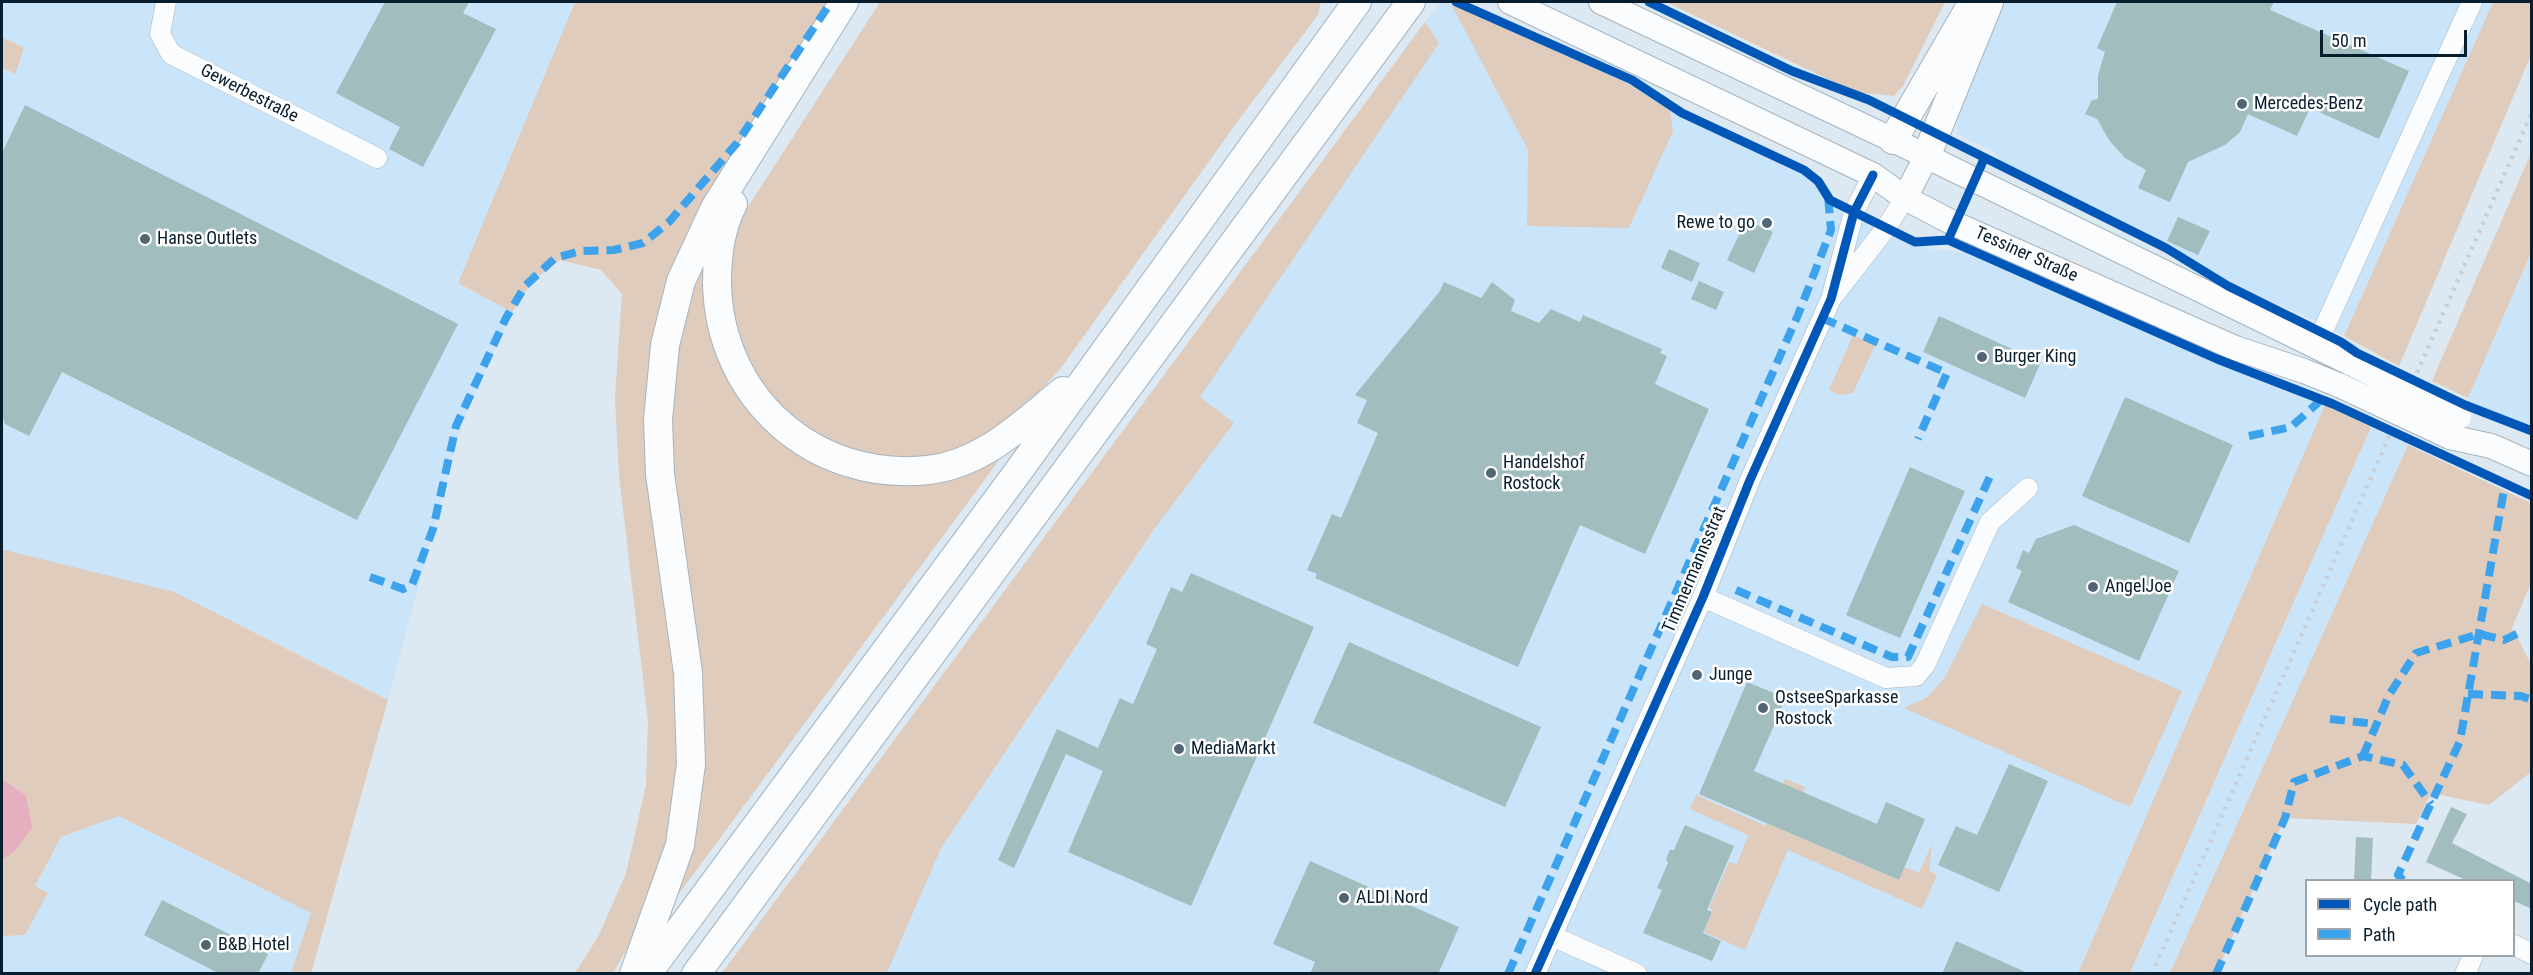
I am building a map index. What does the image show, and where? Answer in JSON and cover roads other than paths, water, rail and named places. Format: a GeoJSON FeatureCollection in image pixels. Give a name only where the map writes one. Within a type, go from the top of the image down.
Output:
{"type":"FeatureCollection","features":[{"type":"Feature","properties":{"kind":"highway"},"geometry":{"type":"LineString","coordinates":[[634,974],[680,845],[691,764],[688,673],[660,474],[658,420],[665,345],[681,281],[710,218],[843,2]]}},
{"type":"Feature","properties":{"kind":"highway"},"geometry":{"type":"LineString","coordinates":[[865,2],[752,174],[722,228],[717,267],[718,306],[723,333],[736,368],[755,398],[780,424],[801,441],[834,458],[854,464],[894,470],[929,470],[967,459],[1001,443],[1091,369]]}},
{"type":"Feature","properties":{"kind":"highway"},"geometry":{"type":"LineString","coordinates":[[647,974],[1357,2]]}},
{"type":"Feature","properties":{"kind":"highway"},"geometry":{"type":"LineString","coordinates":[[1893,140],[1973,2]]}},
{"type":"Feature","properties":{"kind":"highway"},"geometry":{"type":"LineString","coordinates":[[1926,157],[1989,2]]}},
{"type":"Feature","properties":{"kind":"highway"},"geometry":{"type":"LineString","coordinates":[[696,974],[1407,7]]}},
{"type":"Feature","properties":{"kind":"main road","name":"Tessiner Straße"},"geometry":{"type":"LineString","coordinates":[[1510,2],[1873,175],[1905,198],[1955,224],[2235,348],[2455,427]]}},
{"type":"Feature","properties":{"kind":"main road","name":"Tessiner Straße"},"geometry":{"type":"LineString","coordinates":[[1601,2],[1893,140],[2352,364],[2455,427],[2532,464]]}},
{"type":"Feature","properties":{"kind":"main road"},"geometry":{"type":"LineString","coordinates":[[1873,175],[1893,140]]}},
{"type":"Feature","properties":{"kind":"main road","name":"Timmermannsstrat"},"geometry":{"type":"LineString","coordinates":[[1905,198],[1926,157]]}},
{"type":"Feature","properties":{"kind":"street","name":"Gewerbestraße"},"geometry":{"type":"LineString","coordinates":[[166,2],[160,34],[171,54],[377,158]]}},
{"type":"Feature","properties":{"kind":"street"},"geometry":{"type":"LineString","coordinates":[[2322,333],[2472,2]]}},
{"type":"Feature","properties":{"kind":"street","name":"Timmermannsstrat"},"geometry":{"type":"LineString","coordinates":[[1535,974],[1703,597],[1750,480],[1831,299],[1854,212],[1873,175]]}},
{"type":"Feature","properties":{"kind":"street","name":"Timmermannsstrat"},"geometry":{"type":"LineString","coordinates":[[1831,299],[1886,228],[1905,198]]}},
{"type":"Feature","properties":{"kind":"street","name":"Timmermannsstrat"},"geometry":{"type":"LineString","coordinates":[[1703,597],[1886,678],[1916,676],[1925,665],[1989,522],[2028,488]]}},
{"type":"Feature","properties":{"kind":"street"},"geometry":{"type":"LineString","coordinates":[[1552,936],[1637,974]]}},
{"type":"Feature","properties":{"kind":"street"},"geometry":{"type":"LineString","coordinates":[[2515,946],[2532,954]]}},
{"type":"Feature","properties":{"kind":"street"},"geometry":{"type":"LineString","coordinates":[[2464,974],[2472,957]]}},
{"type":"Feature","properties":{"kind":"railway"},"geometry":{"type":"LineString","coordinates":[[2152,974],[2532,112]]}},
{"type":"Feature","properties":{"kind":"place","name":"Mercedes-Benz"},"geometry":{"type":"Point","coordinates":[2242,104]}},
{"type":"Feature","properties":{"kind":"place","name":"Rewe to go"},"geometry":{"type":"Point","coordinates":[1767,223]}},
{"type":"Feature","properties":{"kind":"place","name":"Hanse Outlets"},"geometry":{"type":"Point","coordinates":[145,239]}},
{"type":"Feature","properties":{"kind":"place","name":"Burger King"},"geometry":{"type":"Point","coordinates":[1982,357]}},
{"type":"Feature","properties":{"kind":"place","name":"Handelshof Rostock"},"geometry":{"type":"Point","coordinates":[1491,473]}},
{"type":"Feature","properties":{"kind":"place","name":"AngelJoe"},"geometry":{"type":"Point","coordinates":[2093,587]}},
{"type":"Feature","properties":{"kind":"place","name":"Junge"},"geometry":{"type":"Point","coordinates":[1697,675]}},
{"type":"Feature","properties":{"kind":"place","name":"OstseeSparkasse Rostock"},"geometry":{"type":"Point","coordinates":[1763,708]}},
{"type":"Feature","properties":{"kind":"place","name":"MediaMarkt"},"geometry":{"type":"Point","coordinates":[1179,749]}},
{"type":"Feature","properties":{"kind":"place","name":"ALDI Nord"},"geometry":{"type":"Point","coordinates":[1344,898]}},
{"type":"Feature","properties":{"kind":"place","name":"B&B Hotel"},"geometry":{"type":"Point","coordinates":[206,945]}}]}
